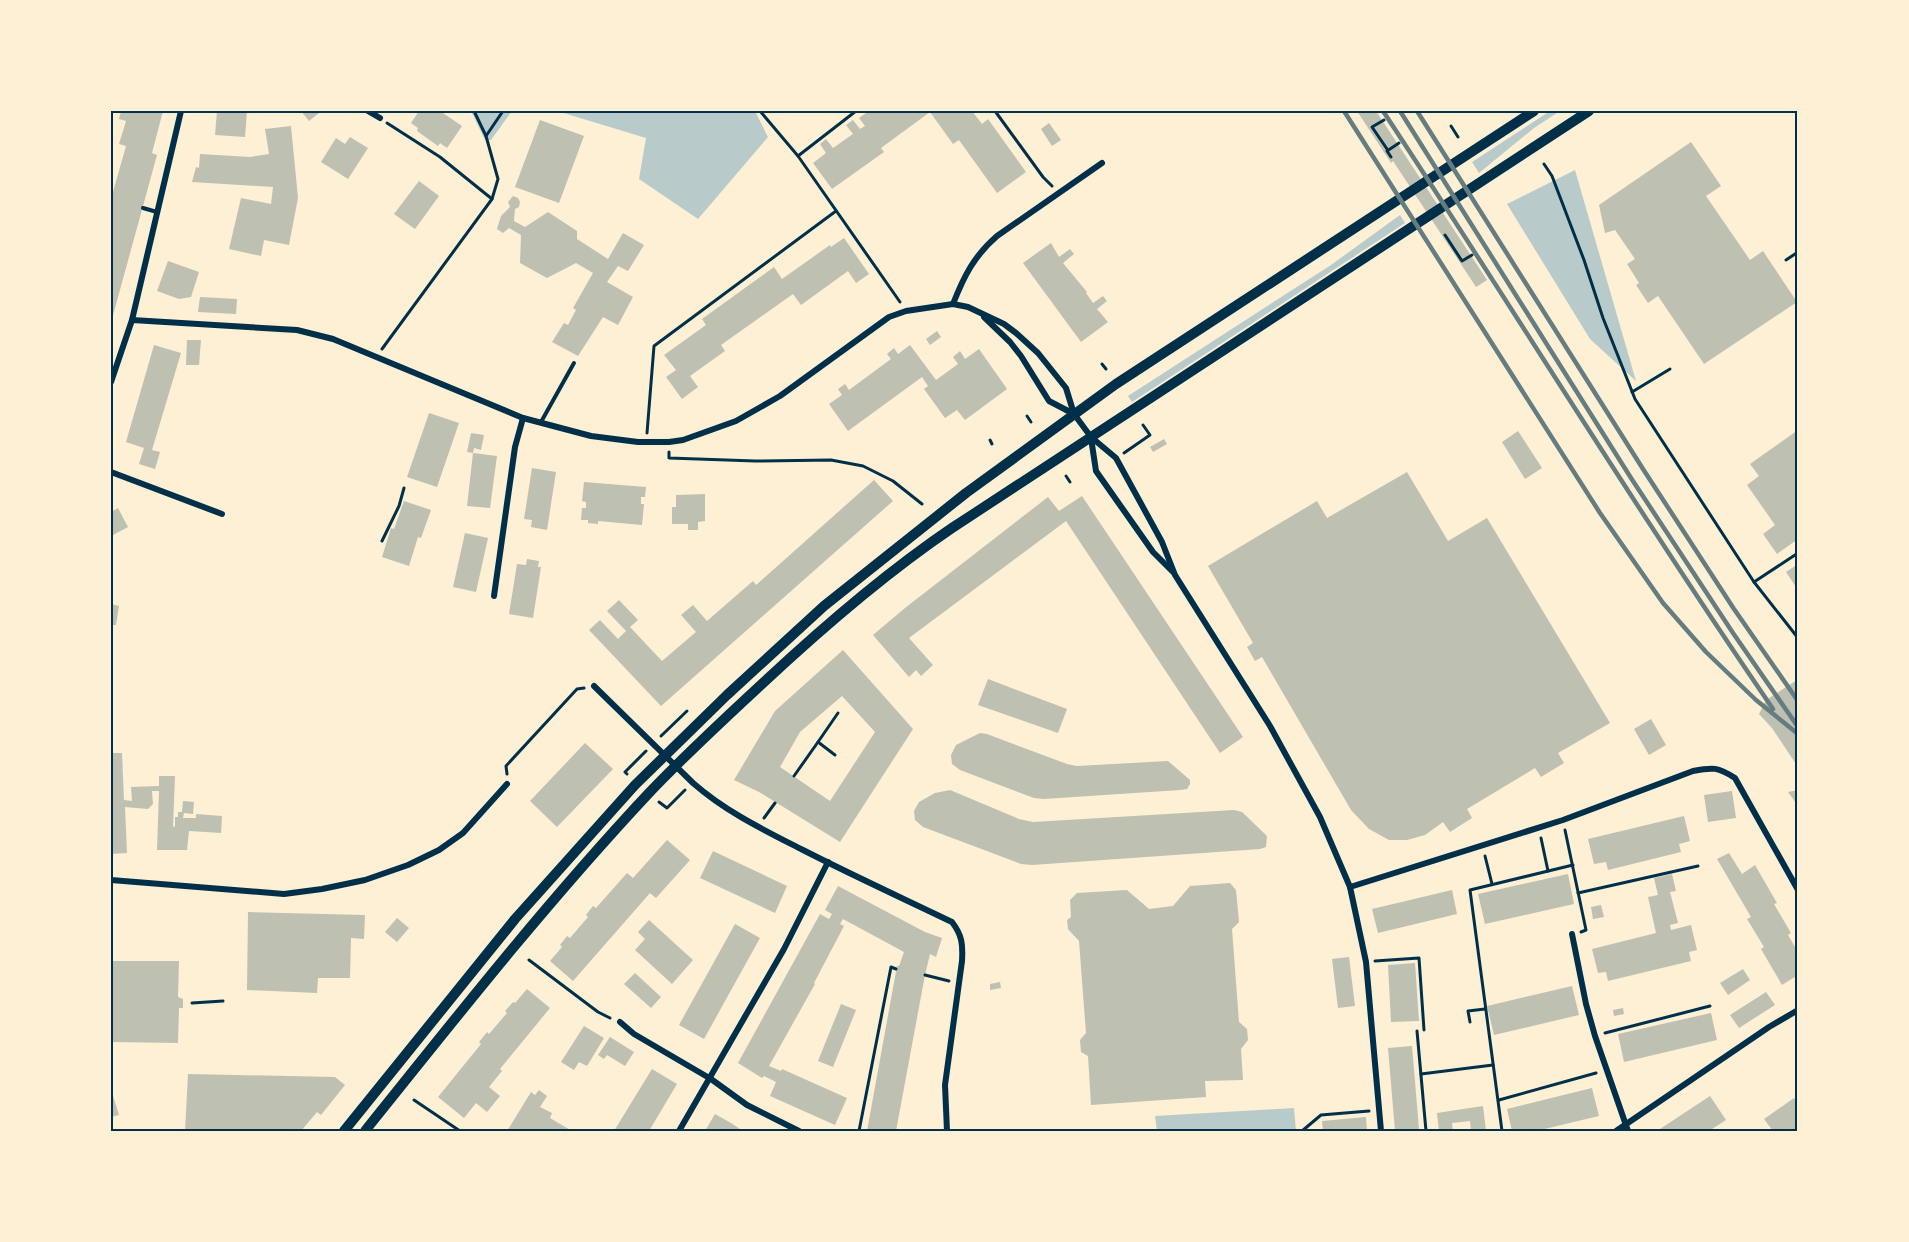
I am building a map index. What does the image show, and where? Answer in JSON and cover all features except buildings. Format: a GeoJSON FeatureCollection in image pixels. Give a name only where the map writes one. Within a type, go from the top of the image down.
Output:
{"type":"FeatureCollection","features":[{"type":"Feature","properties":{"kind":"main road"},"geometry":{"type":"LineString","coordinates":[[344,1131],[515,919],[619,803],[665,754],[838,594],[932,520],[1074,414],[1136,371],[1534,111]]}},
{"type":"Feature","properties":{"kind":"main road"},"geometry":{"type":"LineString","coordinates":[[365,1131],[533,924],[641,802],[804,645],[893,571],[952,528],[1589,111]]}},
{"type":"Feature","properties":{"kind":"street"},"geometry":{"type":"LineString","coordinates":[[111,382],[132,320],[181,111]]}},
{"type":"Feature","properties":{"kind":"street"},"geometry":{"type":"LineString","coordinates":[[368,111],[380,118]]}},
{"type":"Feature","properties":{"kind":"street"},"geometry":{"type":"LineString","coordinates":[[953,304],[962,281],[982,249],[997,236],[1102,163]]}},
{"type":"Feature","properties":{"kind":"street"},"geometry":{"type":"LineString","coordinates":[[132,320],[297,330],[333,339],[523,418],[591,436],[646,442],[683,440],[736,421],[780,396],[889,317],[906,310],[953,304],[968,307],[1010,329],[1038,353],[1066,388],[1074,414],[1090,437],[1116,458],[1162,542],[1175,575],[1270,726],[1320,817],[1350,887],[1366,962],[1381,1131]]}},
{"type":"Feature","properties":{"kind":"street"},"geometry":{"type":"LineString","coordinates":[[981,314],[1022,356],[1049,401],[1074,414]]}},
{"type":"Feature","properties":{"kind":"street"},"geometry":{"type":"LineString","coordinates":[[494,596],[515,447],[523,418]]}},
{"type":"Feature","properties":{"kind":"street"},"geometry":{"type":"LineString","coordinates":[[1090,437],[1096,471],[1153,552],[1175,575]]}},
{"type":"Feature","properties":{"kind":"street"},"geometry":{"type":"LineString","coordinates":[[111,472],[222,514]]}},
{"type":"Feature","properties":{"kind":"street"},"geometry":{"type":"LineString","coordinates":[[594,686],[705,794],[758,827],[952,922],[961,933],[963,944],[945,1085],[947,1131]]}},
{"type":"Feature","properties":{"kind":"street"},"geometry":{"type":"LineString","coordinates":[[1350,887],[1563,820],[1694,771],[1711,768],[1722,769],[1735,778],[1798,890]]}},
{"type":"Feature","properties":{"kind":"street"},"geometry":{"type":"LineString","coordinates":[[111,880],[285,894],[322,890],[408,866],[439,850],[463,833],[507,784]]}},
{"type":"Feature","properties":{"kind":"street"},"geometry":{"type":"LineString","coordinates":[[679,1131],[784,949],[828,862]]}},
{"type":"Feature","properties":{"kind":"street"},"geometry":{"type":"LineString","coordinates":[[1572,934],[1595,1036],[1628,1131]]}},
{"type":"Feature","properties":{"kind":"street"},"geometry":{"type":"LineString","coordinates":[[1616,1131],[1760,1033],[1798,1010]]}},
{"type":"Feature","properties":{"kind":"street"},"geometry":{"type":"LineString","coordinates":[[620,1022],[634,1034],[711,1079],[747,1105],[799,1131]]}},
{"type":"Feature","properties":{"kind":"lane"},"geometry":{"type":"LineString","coordinates":[[143,208],[157,212]]}},
{"type":"Feature","properties":{"kind":"lane"},"geometry":{"type":"LineString","coordinates":[[540,423],[574,363]]}},
{"type":"Feature","properties":{"kind":"path"},"geometry":{"type":"LineString","coordinates":[[376,358],[492,199],[498,179],[486,136],[474,111]]}},
{"type":"Feature","properties":{"kind":"path"},"geometry":{"type":"LineString","coordinates":[[486,136],[503,111]]}},
{"type":"Feature","properties":{"kind":"path"},"geometry":{"type":"LineString","coordinates":[[760,111],[798,156],[906,310]]}},
{"type":"Feature","properties":{"kind":"path"},"geometry":{"type":"LineString","coordinates":[[798,156],[856,111]]}},
{"type":"Feature","properties":{"kind":"path"},"geometry":{"type":"LineString","coordinates":[[995,111],[1043,177],[1058,193]]}},
{"type":"Feature","properties":{"kind":"path"},"geometry":{"type":"LineString","coordinates":[[380,118],[441,157],[492,199]]}},
{"type":"Feature","properties":{"kind":"path"},"geometry":{"type":"LineString","coordinates":[[1384,120],[1372,127],[1387,149]]}},
{"type":"Feature","properties":{"kind":"path"},"geometry":{"type":"LineString","coordinates":[[1450,126],[1458,137]]}},
{"type":"Feature","properties":{"kind":"path"},"geometry":{"type":"LineString","coordinates":[[1391,157],[1387,151],[1399,143]]}},
{"type":"Feature","properties":{"kind":"path"},"geometry":{"type":"LineString","coordinates":[[1544,164],[1552,176],[1635,399],[1754,582],[1798,638]]}},
{"type":"Feature","properties":{"kind":"path"},"geometry":{"type":"LineString","coordinates":[[646,442],[654,346],[836,211]]}},
{"type":"Feature","properties":{"kind":"path"},"geometry":{"type":"LineString","coordinates":[[1445,235],[1462,261],[1472,255]]}},
{"type":"Feature","properties":{"kind":"path"},"geometry":{"type":"LineString","coordinates":[[1786,260],[1798,252]]}},
{"type":"Feature","properties":{"kind":"path"},"geometry":{"type":"LineString","coordinates":[[1102,364],[1106,369]]}},
{"type":"Feature","properties":{"kind":"path"},"geometry":{"type":"LineString","coordinates":[[1632,392],[1670,369]]}},
{"type":"Feature","properties":{"kind":"path"},"geometry":{"type":"LineString","coordinates":[[1027,416],[1031,422]]}},
{"type":"Feature","properties":{"kind":"path"},"geometry":{"type":"LineString","coordinates":[[1143,425],[1150,435]]}},
{"type":"Feature","properties":{"kind":"path"},"geometry":{"type":"LineString","coordinates":[[669,442],[669,458],[755,461],[831,460],[863,466],[893,481],[922,504]]}},
{"type":"Feature","properties":{"kind":"path"},"geometry":{"type":"LineString","coordinates":[[1066,476],[1070,482]]}},
{"type":"Feature","properties":{"kind":"path"},"geometry":{"type":"LineString","coordinates":[[382,542],[399,506],[404,488]]}},
{"type":"Feature","properties":{"kind":"path"},"geometry":{"type":"LineString","coordinates":[[1754,582],[1798,554]]}},
{"type":"Feature","properties":{"kind":"path"},"geometry":{"type":"LineString","coordinates":[[507,784],[506,766],[577,689],[594,686]]}},
{"type":"Feature","properties":{"kind":"path"},"geometry":{"type":"LineString","coordinates":[[794,776],[838,713]]}},
{"type":"Feature","properties":{"kind":"path"},"geometry":{"type":"LineString","coordinates":[[818,742],[835,755]]}},
{"type":"Feature","properties":{"kind":"path"},"geometry":{"type":"LineString","coordinates":[[667,808],[693,783]]}},
{"type":"Feature","properties":{"kind":"path"},"geometry":{"type":"LineString","coordinates":[[758,827],[775,802]]}},
{"type":"Feature","properties":{"kind":"path"},"geometry":{"type":"LineString","coordinates":[[1563,820],[1586,930],[1572,934]]}},
{"type":"Feature","properties":{"kind":"path"},"geometry":{"type":"LineString","coordinates":[[1538,828],[1548,871]]}},
{"type":"Feature","properties":{"kind":"path"},"geometry":{"type":"LineString","coordinates":[[1482,845],[1492,884]]}},
{"type":"Feature","properties":{"kind":"path"},"geometry":{"type":"LineString","coordinates":[[1502,1131],[1470,890],[1573,865]]}},
{"type":"Feature","properties":{"kind":"path"},"geometry":{"type":"LineString","coordinates":[[1578,893],[1698,866]]}},
{"type":"Feature","properties":{"kind":"path"},"geometry":{"type":"LineString","coordinates":[[1366,962],[1419,958],[1424,1030]]}},
{"type":"Feature","properties":{"kind":"path"},"geometry":{"type":"LineString","coordinates":[[529,960],[598,1012],[620,1022]]}},
{"type":"Feature","properties":{"kind":"path"},"geometry":{"type":"LineString","coordinates":[[859,1131],[891,968],[896,969]]}},
{"type":"Feature","properties":{"kind":"path"},"geometry":{"type":"LineString","coordinates":[[925,975],[958,983]]}},
{"type":"Feature","properties":{"kind":"path"},"geometry":{"type":"LineString","coordinates":[[192,1003],[223,1001]]}},
{"type":"Feature","properties":{"kind":"path"},"geometry":{"type":"LineString","coordinates":[[1595,1036],[1710,1006]]}},
{"type":"Feature","properties":{"kind":"path"},"geometry":{"type":"LineString","coordinates":[[1470,1022],[1468,1011],[1486,1009]]}},
{"type":"Feature","properties":{"kind":"path"},"geometry":{"type":"LineString","coordinates":[[1418,1031],[1426,1131]]}},
{"type":"Feature","properties":{"kind":"path"},"geometry":{"type":"LineString","coordinates":[[1421,1074],[1493,1065]]}},
{"type":"Feature","properties":{"kind":"path"},"geometry":{"type":"LineString","coordinates":[[1498,1100],[1607,1070]]}},
{"type":"Feature","properties":{"kind":"path"},"geometry":{"type":"LineString","coordinates":[[414,1100],[460,1131]]}},
{"type":"Feature","properties":{"kind":"path"},"geometry":{"type":"LineString","coordinates":[[1302,1131],[1322,1115],[1379,1111]]}},
{"type":"Feature","properties":{"kind":"shaded area"},"geometry":{"type":"Polygon","coordinates":[[[471,111],[512,111],[491,140],[485,140],[471,111]]]}},
{"type":"Feature","properties":{"kind":"shaded area"},"geometry":{"type":"Polygon","coordinates":[[[557,111],[755,111],[768,137],[698,219],[639,179],[646,138],[557,111]]]}},
{"type":"Feature","properties":{"kind":"shaded area"},"geometry":{"type":"Polygon","coordinates":[[[1550,111],[1560,111],[1534,128],[1479,173],[1472,162],[1550,111]]]}},
{"type":"Feature","properties":{"kind":"shaded area"},"geometry":{"type":"Polygon","coordinates":[[[1575,170],[1636,381],[1590,339],[1507,204],[1575,170]]]}},
{"type":"Feature","properties":{"kind":"shaded area"},"geometry":{"type":"Polygon","coordinates":[[[1400,215],[1405,223],[1132,402],[1128,396],[1331,265],[1400,215]]]}},
{"type":"Feature","properties":{"kind":"shaded area"},"geometry":{"type":"Polygon","coordinates":[[[1294,1108],[1296,1131],[1157,1131],[1155,1116],[1294,1108]]]}},
{"type":"Feature","properties":{"kind":"railway"},"geometry":{"type":"LineString","coordinates":[[1344,111],[1600,513],[1663,603],[1706,652],[1756,700],[1798,734]]}},
{"type":"Feature","properties":{"kind":"railway"},"geometry":{"type":"LineString","coordinates":[[1383,111],[1773,709]]}},
{"type":"Feature","properties":{"kind":"railway"},"geometry":{"type":"LineString","coordinates":[[1400,111],[1631,478],[1798,727]]}},
{"type":"Feature","properties":{"kind":"railway"},"geometry":{"type":"LineString","coordinates":[[1417,111],[1643,469],[1734,609],[1798,701]]}}]}
